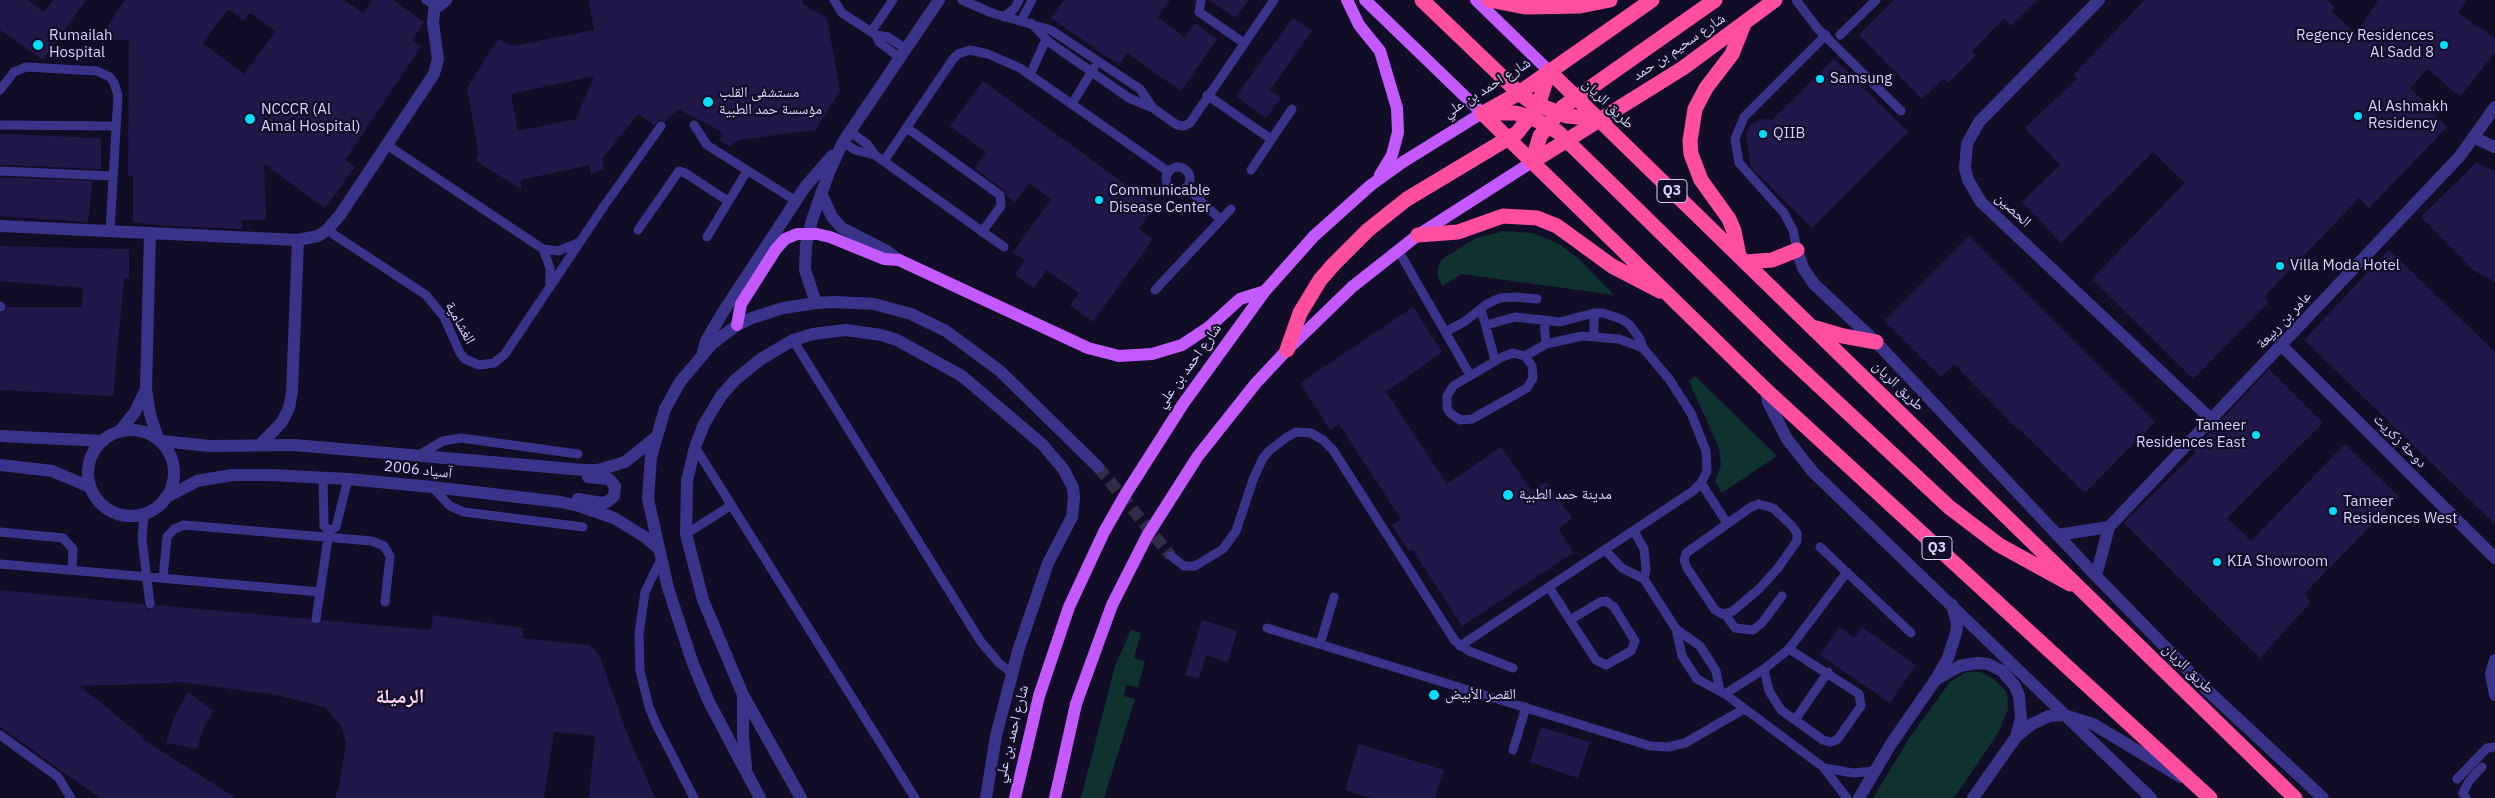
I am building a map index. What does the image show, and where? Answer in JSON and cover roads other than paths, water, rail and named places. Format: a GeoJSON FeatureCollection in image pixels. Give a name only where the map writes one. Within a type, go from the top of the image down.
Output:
{"type":"FeatureCollection","features":[{"type":"Feature","properties":{"kind":"highway"},"geometry":{"type":"LineString","coordinates":[[1422,0],[1519,93],[1535,111],[1552,119],[1600,119]]}},
{"type":"Feature","properties":{"kind":"highway"},"geometry":{"type":"LineString","coordinates":[[1489,0],[1510,5],[1541,7],[1585,6],[1610,0]]}},
{"type":"Feature","properties":{"kind":"highway"},"geometry":{"type":"LineString","coordinates":[[1287,350],[1292,331],[1310,296],[1326,272],[1350,247],[1407,199],[1449,172],[1508,139],[1535,111],[1549,71],[1652,0]]}},
{"type":"Feature","properties":{"kind":"highway"},"geometry":{"type":"LineString","coordinates":[[1532,162],[1540,136],[1552,119],[1576,97],[1715,0]]}},
{"type":"Feature","properties":{"kind":"highway","name":"شارع سحيم بن حمد"},"geometry":{"type":"LineString","coordinates":[[1600,119],[1683,68],[1775,0]]}},
{"type":"Feature","properties":{"kind":"highway"},"geometry":{"type":"LineString","coordinates":[[1744,24],[1732,54],[1706,88],[1694,109],[1690,141],[1692,154],[1701,180],[1723,208],[1734,231],[1742,259],[1772,260],[1797,250]]}},
{"type":"Feature","properties":{"kind":"highway","name":"شارع احمد بن علي"},"geometry":{"type":"LineString","coordinates":[[1482,114],[1519,93],[1549,71]]}},
{"type":"Feature","properties":{"kind":"highway","name":"طريق الريان"},"geometry":{"type":"LineString","coordinates":[[1549,71],[2295,798]]}},
{"type":"Feature","properties":{"kind":"highway"},"geometry":{"type":"LineString","coordinates":[[1482,114],[1535,111]]}},
{"type":"Feature","properties":{"kind":"highway","name":"Q3"},"geometry":{"type":"LineString","coordinates":[[1482,114],[1766,390],[2207,794]]}},
{"type":"Feature","properties":{"kind":"highway"},"geometry":{"type":"LineString","coordinates":[[1552,119],[1568,140],[1784,353],[1950,507],[1974,527],[2019,557],[2081,589]]}},
{"type":"Feature","properties":{"kind":"highway"},"geometry":{"type":"LineString","coordinates":[[1532,162],[1600,119]]}},
{"type":"Feature","properties":{"kind":"highway"},"geometry":{"type":"LineString","coordinates":[[1418,236],[1458,232],[1503,216],[1537,218],[1557,226],[1625,275],[1668,294]]}},
{"type":"Feature","properties":{"kind":"highway"},"geometry":{"type":"LineString","coordinates":[[1811,326],[1843,336],[1876,342]]}},
{"type":"Feature","properties":{"kind":"main road"},"geometry":{"type":"LineString","coordinates":[[1347,0],[1359,25],[1380,51],[1397,108],[1398,132],[1392,155],[1371,185]]}},
{"type":"Feature","properties":{"kind":"main road","name":"Q3"},"geometry":{"type":"LineString","coordinates":[[1365,0],[1482,114]]}},
{"type":"Feature","properties":{"kind":"main road","name":"طريق الريان"},"geometry":{"type":"LineString","coordinates":[[1476,0],[1549,71]]}},
{"type":"Feature","properties":{"kind":"main road","name":"شارع احمد بن علي"},"geometry":{"type":"LineString","coordinates":[[1015,798],[1026,742],[1053,651],[1070,607],[1104,532],[1177,411],[1265,291],[1314,236],[1371,185],[1403,162],[1482,114]]}},
{"type":"Feature","properties":{"kind":"main road"},"geometry":{"type":"LineString","coordinates":[[1055,798],[1076,704],[1093,654],[1126,578],[1167,503],[1198,456],[1256,384],[1287,350],[1339,299],[1398,250],[1532,162]]}},
{"type":"Feature","properties":{"kind":"main road"},"geometry":{"type":"LineString","coordinates":[[737,325],[741,304],[780,244],[791,236],[808,234],[830,237],[884,259],[899,260],[1088,348],[1119,356],[1152,354],[1182,345],[1209,327],[1240,299],[1265,291]]}},
{"type":"Feature","properties":{"kind":"street"},"geometry":{"type":"LineString","coordinates":[[702,355],[714,324],[796,201],[815,174],[844,142],[940,0]]}},
{"type":"Feature","properties":{"kind":"street","name":"الحصين"},"geometry":{"type":"LineString","coordinates":[[2100,0],[1979,122],[1967,144],[1965,168],[1968,180],[1981,202],[2211,419]]}},
{"type":"Feature","properties":{"kind":"street"},"geometry":{"type":"LineString","coordinates":[[0,226],[298,240],[308,239],[327,230],[340,215],[437,67],[438,51],[431,2]]}},
{"type":"Feature","properties":{"kind":"street","name":"عامر بن ربيعة"},"geometry":{"type":"LineString","coordinates":[[2096,576],[2109,527],[2282,346],[2475,138],[2495,107]]}},
{"type":"Feature","properties":{"kind":"street"},"geometry":{"type":"LineString","coordinates":[[2475,138],[2495,147]]}},
{"type":"Feature","properties":{"kind":"street"},"geometry":{"type":"LineString","coordinates":[[816,303],[806,270],[808,234],[821,193],[844,142]]}},
{"type":"Feature","properties":{"kind":"street"},"geometry":{"type":"LineString","coordinates":[[821,193],[832,217],[842,228],[885,250],[899,260]]}},
{"type":"Feature","properties":{"kind":"street"},"geometry":{"type":"LineString","coordinates":[[150,233],[146,389],[150,414],[160,440],[171,459],[172,479],[165,498],[160,505],[144,514],[125,516],[107,510],[90,487],[88,477],[89,462],[96,448],[103,441],[119,432],[132,430],[146,432],[160,440]]}},
{"type":"Feature","properties":{"kind":"street"},"geometry":{"type":"LineString","coordinates":[[260,445],[282,422],[289,408],[292,392],[298,240]]}},
{"type":"Feature","properties":{"kind":"street","name":"طريق الريان"},"geometry":{"type":"LineString","coordinates":[[1797,250],[1803,268],[1814,284],[1876,342],[2057,535],[2207,690],[2323,798]]}},
{"type":"Feature","properties":{"kind":"street"},"geometry":{"type":"LineString","coordinates":[[760,798],[749,780],[693,664],[679,626],[648,500],[649,476],[655,438],[672,396],[702,355],[724,334],[737,325],[767,312],[816,303],[835,302],[874,304],[911,314],[946,331],[982,356],[1021,389],[1098,467]]}},
{"type":"Feature","properties":{"kind":"street"},"geometry":{"type":"LineString","coordinates":[[801,798],[743,695],[703,600],[686,534],[687,481],[695,448],[710,412],[735,380],[761,359],[793,340],[813,334],[846,330],[881,334],[897,340],[962,376],[1042,445],[1064,470],[1073,488],[1074,507],[1072,517],[1048,563],[1012,673],[996,736],[986,798]]}},
{"type":"Feature","properties":{"kind":"street","name":"دوحة زكريت"},"geometry":{"type":"LineString","coordinates":[[2282,346],[2495,558]]}},
{"type":"Feature","properties":{"kind":"street"},"geometry":{"type":"LineString","coordinates":[[119,432],[135,412],[146,389]]}},
{"type":"Feature","properties":{"kind":"street"},"geometry":{"type":"LineString","coordinates":[[1766,390],[1776,421],[1799,456],[2151,798]]}},
{"type":"Feature","properties":{"kind":"street"},"geometry":{"type":"LineString","coordinates":[[0,436],[103,441]]}},
{"type":"Feature","properties":{"kind":"street","name":"آسياد 2006"},"geometry":{"type":"LineString","coordinates":[[160,440],[209,446],[260,445],[420,456],[566,470],[598,470],[612,467],[637,454],[655,438]]}},
{"type":"Feature","properties":{"kind":"street"},"geometry":{"type":"LineString","coordinates":[[0,465],[52,471],[90,487]]}},
{"type":"Feature","properties":{"kind":"street"},"geometry":{"type":"LineString","coordinates":[[561,502],[576,498],[607,502],[612,500],[616,491],[615,486],[609,479],[577,475],[566,470]]}},
{"type":"Feature","properties":{"kind":"street","name":"آسياد 2006"},"geometry":{"type":"LineString","coordinates":[[165,498],[196,481],[220,476],[270,475],[348,479],[432,487],[561,502],[597,511],[614,518],[645,537],[660,554]]}},
{"type":"Feature","properties":{"kind":"street"},"geometry":{"type":"LineString","coordinates":[[2057,535],[2109,527]]}},
{"type":"Feature","properties":{"kind":"street"},"geometry":{"type":"LineString","coordinates":[[1859,798],[1874,771],[1948,658],[1956,634],[1957,624],[1952,605]]}},
{"type":"Feature","properties":{"kind":"street"},"geometry":{"type":"LineString","coordinates":[[2495,660],[2491,674],[2495,695]]}},
{"type":"Feature","properties":{"kind":"street"},"geometry":{"type":"LineString","coordinates":[[1936,679],[1960,666],[1977,663],[1988,664],[2002,671],[2015,686],[2019,696],[2021,718],[2016,736],[1973,798]]}},
{"type":"Feature","properties":{"kind":"street"},"geometry":{"type":"LineString","coordinates":[[743,695],[743,738],[749,780]]}},
{"type":"Feature","properties":{"kind":"street"},"geometry":{"type":"LineString","coordinates":[[2016,736],[2043,717],[2064,715],[2093,724],[2207,794]]}},
{"type":"Feature","properties":{"kind":"lane"},"geometry":{"type":"LineString","coordinates":[[431,2],[444,6],[448,0]]}},
{"type":"Feature","properties":{"kind":"lane"},"geometry":{"type":"LineString","coordinates":[[834,0],[842,13],[874,34],[879,42],[903,54]]}},
{"type":"Feature","properties":{"kind":"lane"},"geometry":{"type":"LineString","coordinates":[[874,34],[893,0]]}},
{"type":"Feature","properties":{"kind":"lane"},"geometry":{"type":"LineString","coordinates":[[962,0],[1004,17],[1051,30],[1140,89],[1153,108]]}},
{"type":"Feature","properties":{"kind":"lane"},"geometry":{"type":"LineString","coordinates":[[1004,17],[1015,8],[1019,0]]}},
{"type":"Feature","properties":{"kind":"lane"},"geometry":{"type":"LineString","coordinates":[[1021,21],[1032,0]]}},
{"type":"Feature","properties":{"kind":"lane"},"geometry":{"type":"LineString","coordinates":[[1201,0],[1199,12],[1244,43]]}},
{"type":"Feature","properties":{"kind":"lane"},"geometry":{"type":"LineString","coordinates":[[1031,23],[1046,39],[1129,98],[1153,108],[1174,124],[1184,126],[1190,123],[1207,95],[1274,0]]}},
{"type":"Feature","properties":{"kind":"lane"},"geometry":{"type":"LineString","coordinates":[[1796,0],[1805,14],[1901,111]]}},
{"type":"Feature","properties":{"kind":"lane"},"geometry":{"type":"LineString","coordinates":[[1840,35],[1876,0]]}},
{"type":"Feature","properties":{"kind":"lane"},"geometry":{"type":"LineString","coordinates":[[1797,250],[1793,230],[1784,213],[1740,163],[1735,140],[1744,117],[1826,36]]}},
{"type":"Feature","properties":{"kind":"lane"},"geometry":{"type":"LineString","coordinates":[[1030,75],[1046,39]]}},
{"type":"Feature","properties":{"kind":"lane"},"geometry":{"type":"LineString","coordinates":[[884,162],[953,59],[964,51],[976,50],[1030,75],[1168,172]]}},
{"type":"Feature","properties":{"kind":"lane"},"geometry":{"type":"LineString","coordinates":[[1072,104],[1099,61]]}},
{"type":"Feature","properties":{"kind":"lane"},"geometry":{"type":"LineString","coordinates":[[0,90],[14,72],[26,67],[98,71],[110,77],[117,89],[110,231]]}},
{"type":"Feature","properties":{"kind":"lane"},"geometry":{"type":"LineString","coordinates":[[1207,95],[1271,139]]}},
{"type":"Feature","properties":{"kind":"lane"},"geometry":{"type":"LineString","coordinates":[[1251,170],[1292,109]]}},
{"type":"Feature","properties":{"kind":"lane"},"geometry":{"type":"LineString","coordinates":[[0,125],[116,126]]}},
{"type":"Feature","properties":{"kind":"lane"},"geometry":{"type":"LineString","coordinates":[[694,125],[708,145],[796,201]]}},
{"type":"Feature","properties":{"kind":"lane","name":"الغشامية"},"geometry":{"type":"LineString","coordinates":[[327,230],[426,295],[444,317],[460,353],[471,363],[479,365],[494,364],[505,354],[661,126]]}},
{"type":"Feature","properties":{"kind":"lane"},"geometry":{"type":"LineString","coordinates":[[907,128],[1000,195],[1001,206],[982,232]]}},
{"type":"Feature","properties":{"kind":"lane"},"geometry":{"type":"LineString","coordinates":[[844,142],[862,139],[875,155],[884,162],[1004,247]]}},
{"type":"Feature","properties":{"kind":"lane"},"geometry":{"type":"LineString","coordinates":[[844,142],[854,150],[875,155]]}},
{"type":"Feature","properties":{"kind":"lane"},"geometry":{"type":"LineString","coordinates":[[387,145],[543,249],[566,250],[580,242]]}},
{"type":"Feature","properties":{"kind":"lane"},"geometry":{"type":"LineString","coordinates":[[1176,167],[1184,169],[1190,176],[1186,187],[1178,190],[1170,188],[1166,180],[1168,172],[1176,167]]}},
{"type":"Feature","properties":{"kind":"lane"},"geometry":{"type":"LineString","coordinates":[[0,171],[113,176]]}},
{"type":"Feature","properties":{"kind":"lane"},"geometry":{"type":"LineString","coordinates":[[707,237],[747,171]]}},
{"type":"Feature","properties":{"kind":"lane"},"geometry":{"type":"LineString","coordinates":[[638,230],[679,172],[685,173],[728,201]]}},
{"type":"Feature","properties":{"kind":"lane"},"geometry":{"type":"LineString","coordinates":[[1186,187],[1221,220]]}},
{"type":"Feature","properties":{"kind":"lane"},"geometry":{"type":"LineString","coordinates":[[1155,290],[1231,209]]}},
{"type":"Feature","properties":{"kind":"lane"},"geometry":{"type":"LineString","coordinates":[[543,249],[550,268],[549,288]]}},
{"type":"Feature","properties":{"kind":"lane"},"geometry":{"type":"LineString","coordinates":[[1398,250],[1470,375]]}},
{"type":"Feature","properties":{"kind":"lane"},"geometry":{"type":"LineString","coordinates":[[1445,332],[1464,322],[1494,301],[1508,297],[1537,299]]}},
{"type":"Feature","properties":{"kind":"lane"},"geometry":{"type":"LineString","coordinates":[[1482,309],[1495,360]]}},
{"type":"Feature","properties":{"kind":"lane"},"geometry":{"type":"LineString","coordinates":[[1460,646],[1693,491],[1701,483],[1707,471],[1707,458],[1699,432],[1681,396],[1661,368],[1643,348],[1635,331],[1621,319],[1604,313],[1594,313],[1569,320],[1544,321],[1514,318],[1486,324]]}},
{"type":"Feature","properties":{"kind":"lane"},"geometry":{"type":"LineString","coordinates":[[1594,313],[1594,335]]}},
{"type":"Feature","properties":{"kind":"lane"},"geometry":{"type":"LineString","coordinates":[[1544,321],[1546,344]]}},
{"type":"Feature","properties":{"kind":"lane"},"geometry":{"type":"LineString","coordinates":[[1525,356],[1546,344],[1569,337],[1594,335],[1619,339],[1643,348]]}},
{"type":"Feature","properties":{"kind":"lane"},"geometry":{"type":"LineString","coordinates":[[793,340],[981,642],[999,663],[1012,673]]}},
{"type":"Feature","properties":{"kind":"lane"},"geometry":{"type":"LineString","coordinates":[[1513,353],[1525,356],[1530,360],[1534,372],[1531,383],[1527,388],[1472,419],[1460,420],[1450,413],[1446,402],[1453,386],[1495,360],[1513,353]]}},
{"type":"Feature","properties":{"kind":"lane"},"geometry":{"type":"LineString","coordinates":[[1171,556],[1179,563],[1190,567],[1205,562],[1219,552],[1236,531],[1254,477],[1263,458],[1270,450],[1296,432],[1311,433],[1323,440],[1333,450],[1446,629],[1460,646],[1513,668]]}},
{"type":"Feature","properties":{"kind":"lane"},"geometry":{"type":"LineString","coordinates":[[420,456],[442,441],[461,438],[578,454]]}},
{"type":"Feature","properties":{"kind":"lane"},"geometry":{"type":"LineString","coordinates":[[695,448],[915,798]]}},
{"type":"Feature","properties":{"kind":"lane"},"geometry":{"type":"LineString","coordinates":[[323,478],[324,526],[329,534]]}},
{"type":"Feature","properties":{"kind":"lane"},"geometry":{"type":"LineString","coordinates":[[316,619],[329,534],[336,527],[348,479]]}},
{"type":"Feature","properties":{"kind":"lane"},"geometry":{"type":"LineString","coordinates":[[1701,483],[1727,523]]}},
{"type":"Feature","properties":{"kind":"lane"},"geometry":{"type":"LineString","coordinates":[[432,487],[450,506],[464,512],[583,527]]}},
{"type":"Feature","properties":{"kind":"lane"},"geometry":{"type":"LineString","coordinates":[[1725,614],[1742,604],[1769,579],[1787,557],[1798,537],[1792,526],[1773,508],[1764,504],[1755,505],[1688,550],[1684,560],[1687,568],[1715,610],[1725,614],[1735,628],[1741,631],[1753,630],[1762,623],[1782,596]]}},
{"type":"Feature","properties":{"kind":"lane"},"geometry":{"type":"LineString","coordinates":[[686,534],[730,506]]}},
{"type":"Feature","properties":{"kind":"lane"},"geometry":{"type":"LineString","coordinates":[[144,514],[142,539],[150,604]]}},
{"type":"Feature","properties":{"kind":"lane"},"geometry":{"type":"LineString","coordinates":[[163,578],[165,542],[170,533],[178,526],[190,525],[329,534],[372,541],[384,546],[391,561],[385,602]]}},
{"type":"Feature","properties":{"kind":"lane"},"geometry":{"type":"LineString","coordinates":[[1634,531],[1644,549],[1646,569],[1644,579]]}},
{"type":"Feature","properties":{"kind":"lane"},"geometry":{"type":"LineString","coordinates":[[0,532],[63,538],[73,549],[72,570]]}},
{"type":"Feature","properties":{"kind":"lane"},"geometry":{"type":"LineString","coordinates":[[1820,547],[1911,633]]}},
{"type":"Feature","properties":{"kind":"lane"},"geometry":{"type":"LineString","coordinates":[[1605,550],[1622,568],[1644,579],[1676,628],[1693,639],[1706,654],[1716,671],[1722,692]]}},
{"type":"Feature","properties":{"kind":"lane"},"geometry":{"type":"LineString","coordinates":[[660,554],[646,592],[639,634],[640,671],[649,707],[656,724],[694,798]]}},
{"type":"Feature","properties":{"kind":"lane"},"geometry":{"type":"LineString","coordinates":[[0,564],[320,592]]}},
{"type":"Feature","properties":{"kind":"lane"},"geometry":{"type":"LineString","coordinates":[[1722,692],[1764,669],[1789,649],[1846,572]]}},
{"type":"Feature","properties":{"kind":"lane"},"geometry":{"type":"LineString","coordinates":[[1549,587],[1570,620],[1596,660],[1602,664],[1610,664],[1631,651],[1634,645],[1633,634],[1612,604],[1606,601],[1600,602],[1570,620]]}},
{"type":"Feature","properties":{"kind":"lane"},"geometry":{"type":"LineString","coordinates":[[1320,644],[1334,597]]}},
{"type":"Feature","properties":{"kind":"lane"},"geometry":{"type":"LineString","coordinates":[[1267,628],[1650,746],[1668,747],[1685,743],[1744,709]]}},
{"type":"Feature","properties":{"kind":"lane"},"geometry":{"type":"LineString","coordinates":[[1676,628],[1679,647],[1691,672],[1704,684],[1722,692],[1823,767],[1847,798]]}},
{"type":"Feature","properties":{"kind":"lane"},"geometry":{"type":"LineString","coordinates":[[1764,669],[1773,698],[1782,710],[1823,740],[1830,742],[1840,737],[1858,710],[1861,702],[1859,694],[1828,672],[1789,649]]}},
{"type":"Feature","properties":{"kind":"lane"},"geometry":{"type":"LineString","coordinates":[[1795,720],[1828,672]]}},
{"type":"Feature","properties":{"kind":"lane"},"geometry":{"type":"LineString","coordinates":[[1513,750],[1526,707]]}},
{"type":"Feature","properties":{"kind":"lane"},"geometry":{"type":"LineString","coordinates":[[0,735],[58,777],[71,798]]}},
{"type":"Feature","properties":{"kind":"lane"},"geometry":{"type":"LineString","coordinates":[[2457,779],[2487,748],[2495,747]]}},
{"type":"Feature","properties":{"kind":"lane"},"geometry":{"type":"LineString","coordinates":[[1823,767],[1853,774],[1874,771]]}},
{"type":"Feature","properties":{"kind":"lane"},"geometry":{"type":"LineString","coordinates":[[2466,798],[2463,793],[2469,781],[2482,767]]}},
{"type":"Feature","properties":{"kind":"tunnel"},"geometry":{"type":"LineString","coordinates":[[1098,467],[1171,556]]}},
{"type":"Feature","properties":{"kind":"place","name":"Rumailah Hospital"},"geometry":{"type":"Point","coordinates":[38,45]}},
{"type":"Feature","properties":{"kind":"place","name":"Regency Residences Al Sadd 8"},"geometry":{"type":"Point","coordinates":[2444,45]}},
{"type":"Feature","properties":{"kind":"place","name":"Samsung"},"geometry":{"type":"Point","coordinates":[1820,79]}},
{"type":"Feature","properties":{"kind":"place","name":"مستشفى القلب مؤسسة حمد الطبية"},"geometry":{"type":"Point","coordinates":[708,102]}},
{"type":"Feature","properties":{"kind":"place","name":"Al Ashmakh Residency"},"geometry":{"type":"Point","coordinates":[2358,116]}},
{"type":"Feature","properties":{"kind":"place","name":"NCCCR (Al Amal Hospital)"},"geometry":{"type":"Point","coordinates":[250,119]}},
{"type":"Feature","properties":{"kind":"place","name":"QIIB"},"geometry":{"type":"Point","coordinates":[1763,134]}},
{"type":"Feature","properties":{"kind":"place","name":"Communicable Disease Center"},"geometry":{"type":"Point","coordinates":[1099,200]}},
{"type":"Feature","properties":{"kind":"place","name":"Villa Moda Hotel"},"geometry":{"type":"Point","coordinates":[2280,266]}},
{"type":"Feature","properties":{"kind":"place","name":"Tameer Residences East"},"geometry":{"type":"Point","coordinates":[2256,435]}},
{"type":"Feature","properties":{"kind":"place","name":"مدينة حمد الطبية"},"geometry":{"type":"Point","coordinates":[1508,495]}},
{"type":"Feature","properties":{"kind":"place","name":"Tameer Residences West"},"geometry":{"type":"Point","coordinates":[2333,511]}},
{"type":"Feature","properties":{"kind":"place","name":"KIA Showroom"},"geometry":{"type":"Point","coordinates":[2217,562]}},
{"type":"Feature","properties":{"kind":"place","name":"القصر الأبيض"},"geometry":{"type":"Point","coordinates":[1434,695]}},
{"type":"Feature","properties":{"kind":"district","name":"الرميلة"},"geometry":{"type":"Point","coordinates":[400,697]}}]}
